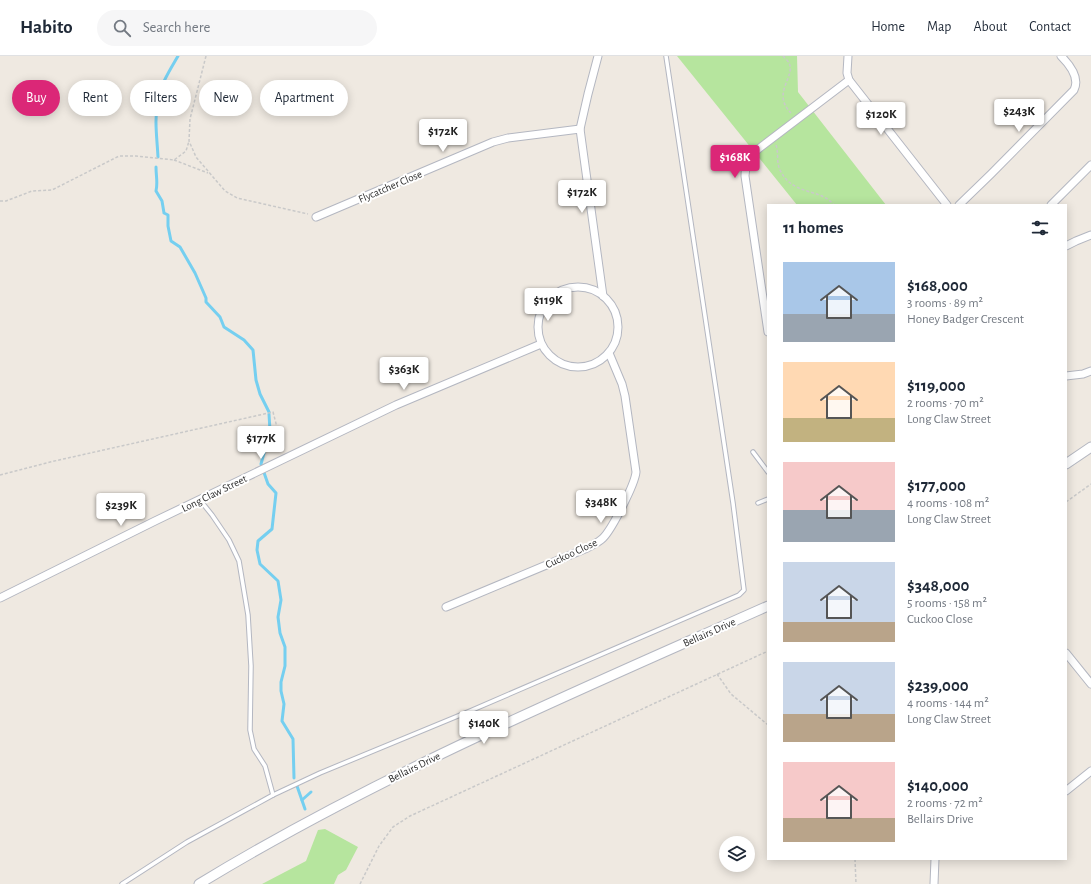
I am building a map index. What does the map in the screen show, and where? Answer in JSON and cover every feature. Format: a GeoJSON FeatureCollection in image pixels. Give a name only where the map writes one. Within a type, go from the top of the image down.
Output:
{"type":"FeatureCollection","features":[{"type":"Feature","properties":{"kind":"street"},"geometry":{"type":"LineString","coordinates":[[598,56],[580,129],[603,296]]}},
{"type":"Feature","properties":{"kind":"street"},"geometry":{"type":"LineString","coordinates":[[848,56],[847,73],[849,80],[946,204]]}},
{"type":"Feature","properties":{"kind":"street"},"geometry":{"type":"LineString","coordinates":[[960,204],[992,174],[1074,90],[1076,85],[1074,73],[1061,56]]}},
{"type":"Feature","properties":{"kind":"street"},"geometry":{"type":"LineString","coordinates":[[767,325],[745,173],[746,164],[750,157],[849,80]]}},
{"type":"Feature","properties":{"kind":"street","name":"Flycatcher Close"},"geometry":{"type":"LineString","coordinates":[[316,217],[493,142],[508,138],[580,129]]}},
{"type":"Feature","properties":{"kind":"street"},"geometry":{"type":"LineString","coordinates":[[1052,204],[1091,165]]}},
{"type":"Feature","properties":{"kind":"street"},"geometry":{"type":"LineString","coordinates":[[1067,246],[1091,235]]}},
{"type":"Feature","properties":{"kind":"street"},"geometry":{"type":"LineString","coordinates":[[578,287],[592,290],[603,296],[611,304],[616,313],[618,334],[614,344],[609,353],[598,362],[586,367],[572,367],[559,363],[549,355],[541,344],[538,331],[539,318],[544,305],[553,296],[565,289],[578,287]]}},
{"type":"Feature","properties":{"kind":"street","name":"Long Claw Street"},"geometry":{"type":"LineString","coordinates":[[0,598],[396,405],[541,344]]}},
{"type":"Feature","properties":{"kind":"street","name":"Cuckoo Close"},"geometry":{"type":"LineString","coordinates":[[446,607],[587,548],[600,540],[607,532],[632,487],[636,472],[625,396],[622,384],[609,353]]}},
{"type":"Feature","properties":{"kind":"street"},"geometry":{"type":"LineString","coordinates":[[1067,376],[1083,374],[1091,371]]}},
{"type":"Feature","properties":{"kind":"street"},"geometry":{"type":"LineString","coordinates":[[1067,463],[1091,447]]}},
{"type":"Feature","properties":{"kind":"street","name":"Bellairs Drive"},"geometry":{"type":"LineString","coordinates":[[199,884],[277,838],[426,761],[767,606]]}},
{"type":"Feature","properties":{"kind":"street"},"geometry":{"type":"LineString","coordinates":[[1067,654],[1091,684]]}},
{"type":"Feature","properties":{"kind":"street"},"geometry":{"type":"LineString","coordinates":[[1067,790],[1091,771]]}},
{"type":"Feature","properties":{"kind":"street"},"geometry":{"type":"LineString","coordinates":[[934,884],[935,860]]}},
{"type":"Feature","properties":{"kind":"lane"},"geometry":{"type":"LineString","coordinates":[[122,884],[187,842],[273,795],[320,773],[470,711],[739,595],[744,590],[733,503],[666,56]]}},
{"type":"Feature","properties":{"kind":"lane"},"geometry":{"type":"LineString","coordinates":[[753,452],[767,471]]}},
{"type":"Feature","properties":{"kind":"lane"},"geometry":{"type":"LineString","coordinates":[[200,500],[229,540],[239,561],[248,615],[251,666],[250,730],[254,748],[265,766],[273,795]]}},
{"type":"Feature","properties":{"kind":"lane"},"geometry":{"type":"LineString","coordinates":[[758,503],[767,501]]}},
{"type":"Feature","properties":{"kind":"path"},"geometry":{"type":"LineString","coordinates":[[174,160],[186,151],[189,141],[190,119],[206,56]]}},
{"type":"Feature","properties":{"kind":"path"},"geometry":{"type":"LineString","coordinates":[[783,56],[790,64],[790,71],[783,98],[784,104],[799,119]]}},
{"type":"Feature","properties":{"kind":"path"},"geometry":{"type":"LineString","coordinates":[[772,140],[776,146],[780,171],[786,178],[794,186],[826,198],[833,204]]}},
{"type":"Feature","properties":{"kind":"path"},"geometry":{"type":"LineString","coordinates":[[189,141],[196,157],[225,191],[237,198],[295,210],[316,217]]}},
{"type":"Feature","properties":{"kind":"path"},"geometry":{"type":"LineString","coordinates":[[0,201],[6,201],[32,191],[52,190],[119,156],[136,156],[174,160],[209,173]]}},
{"type":"Feature","properties":{"kind":"path"},"geometry":{"type":"LineString","coordinates":[[0,476],[50,462],[273,412],[282,460]]}},
{"type":"Feature","properties":{"kind":"path"},"geometry":{"type":"LineString","coordinates":[[1067,501],[1091,484]]}},
{"type":"Feature","properties":{"kind":"path"},"geometry":{"type":"LineString","coordinates":[[360,884],[379,846],[393,827],[410,816],[767,651]]}},
{"type":"Feature","properties":{"kind":"path"},"geometry":{"type":"LineString","coordinates":[[717,674],[731,694],[767,724]]}},
{"type":"Feature","properties":{"kind":"path"},"geometry":{"type":"LineString","coordinates":[[856,860],[856,884]]}},
{"type":"Feature","properties":{"kind":"green space"},"geometry":{"type":"Polygon","coordinates":[[[677,56],[797,56],[798,92],[885,204],[796,204],[677,56]]]}},
{"type":"Feature","properties":{"kind":"green space"},"geometry":{"type":"Polygon","coordinates":[[[325,829],[358,847],[346,870],[338,875],[334,884],[262,884],[306,861],[318,830],[325,829]]]}},
{"type":"Feature","properties":{"kind":"waterway"},"geometry":{"type":"LineString","coordinates":[[158,157],[156,122],[159,95],[178,56]]}},
{"type":"Feature","properties":{"kind":"waterway"},"geometry":{"type":"LineString","coordinates":[[156,167],[156,191],[162,201],[164,213],[168,215],[168,226],[171,241],[180,247],[195,273],[206,298],[206,302],[220,317],[224,327],[244,340],[253,350],[256,380],[260,394],[269,412]]}},
{"type":"Feature","properties":{"kind":"waterway"},"geometry":{"type":"LineString","coordinates":[[269,414],[270,431],[261,464],[268,484],[276,493],[272,529],[258,541],[257,550],[260,564],[278,581],[281,600],[278,617],[280,633],[285,647],[285,666],[281,682],[281,691],[284,704],[282,721],[293,739],[294,778]]}},
{"type":"Feature","properties":{"kind":"waterway"},"geometry":{"type":"LineString","coordinates":[[297,786],[305,809]]}},
{"type":"Feature","properties":{"kind":"waterway"},"geometry":{"type":"LineString","coordinates":[[302,800],[311,792]]}}]}
